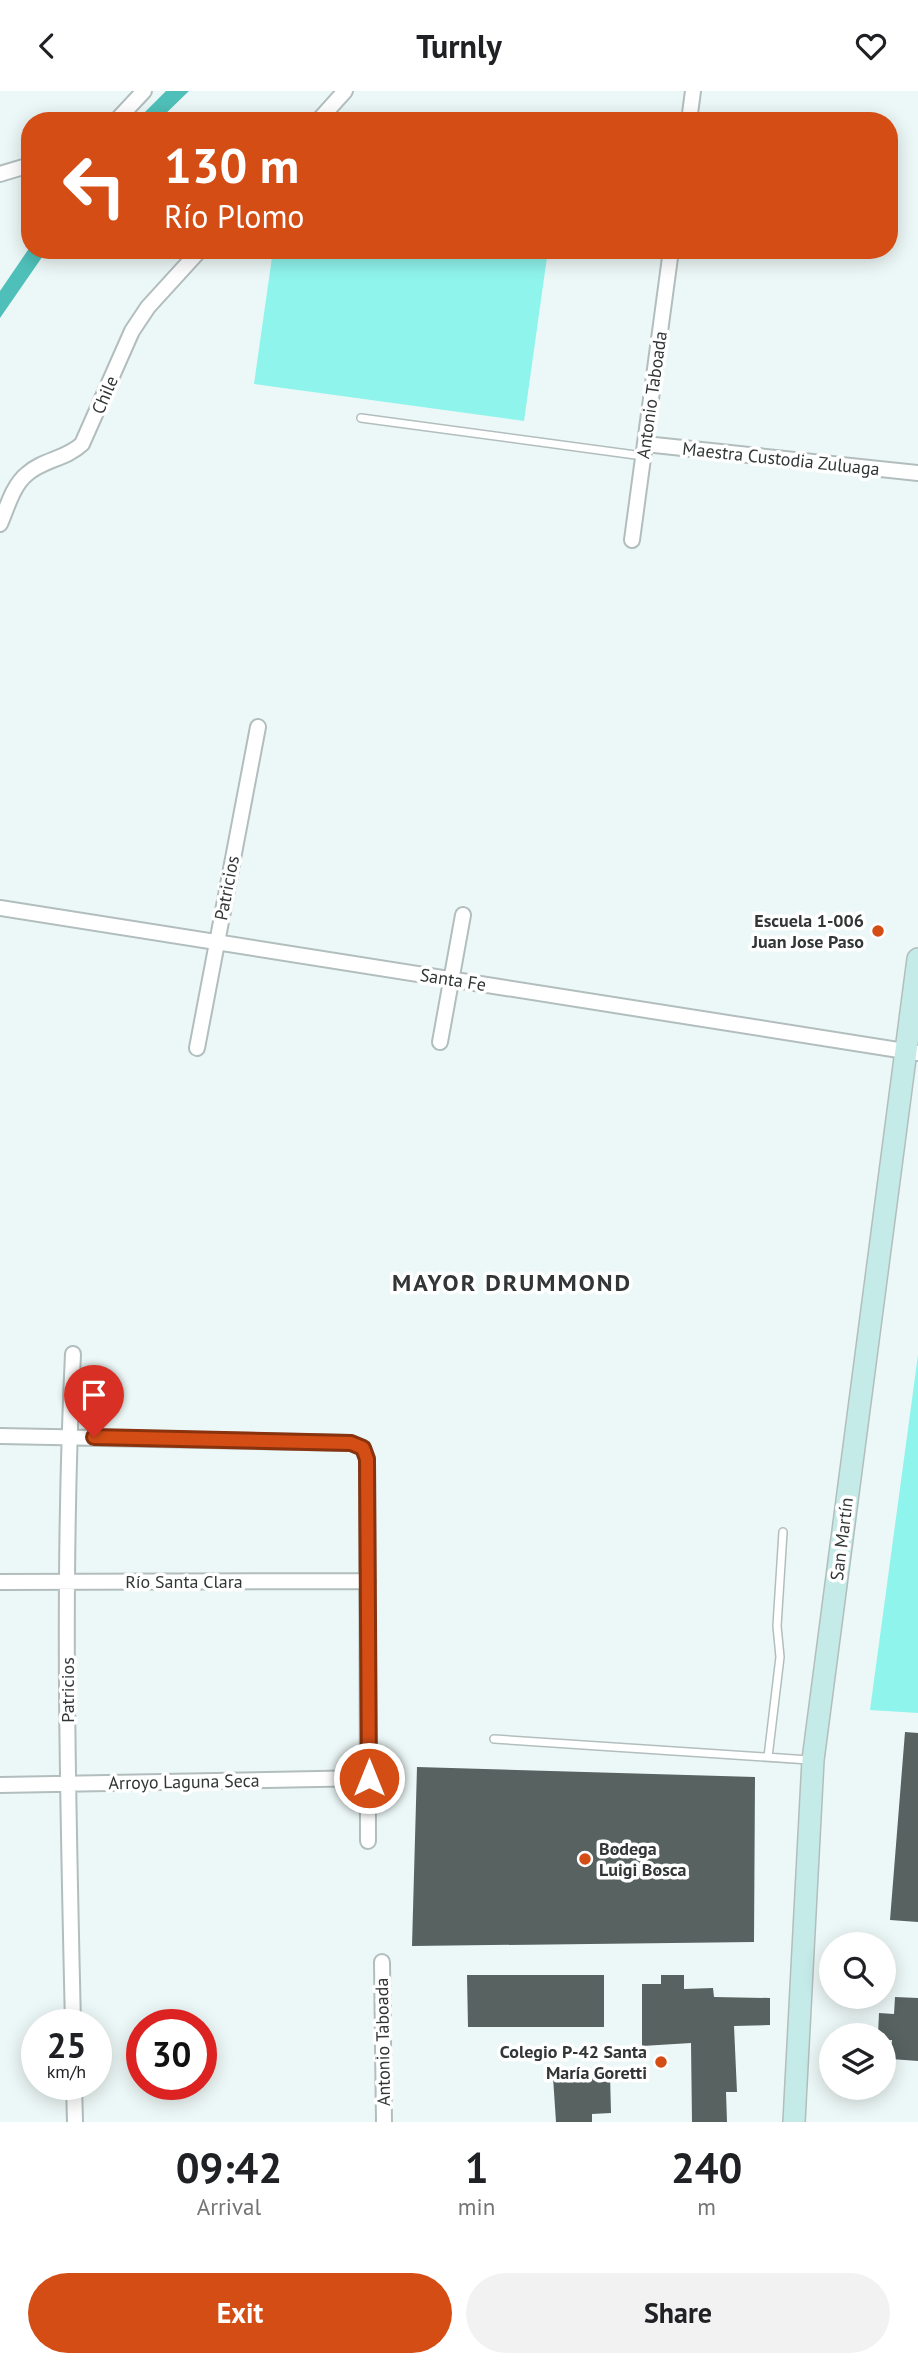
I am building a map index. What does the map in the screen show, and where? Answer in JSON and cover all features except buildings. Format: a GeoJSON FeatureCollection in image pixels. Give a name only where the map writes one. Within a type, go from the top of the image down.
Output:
{"type":"FeatureCollection","features":[{"type":"Feature","properties":{"kind":"main road","name":"San Martín"},"geometry":{"type":"LineString","coordinates":[[794,2122],[813,1760],[914,1055],[918,959]]}},
{"type":"Feature","properties":{"kind":"street"},"geometry":{"type":"LineString","coordinates":[[124,112],[144,91]]}},
{"type":"Feature","properties":{"kind":"street"},"geometry":{"type":"LineString","coordinates":[[326,112],[345,91]]}},
{"type":"Feature","properties":{"kind":"street"},"geometry":{"type":"LineString","coordinates":[[690,112],[692,91]]}},
{"type":"Feature","properties":{"kind":"street"},"geometry":{"type":"LineString","coordinates":[[0,174],[21,168]]}},
{"type":"Feature","properties":{"kind":"street","name":"Chile"},"geometry":{"type":"LineString","coordinates":[[0,524],[19,482],[28,472],[72,453],[82,445],[132,331],[148,307],[192,259]]}},
{"type":"Feature","properties":{"kind":"street","name":"Antonio Taboada"},"geometry":{"type":"LineString","coordinates":[[632,540],[670,259]]}},
{"type":"Feature","properties":{"kind":"street","name":"Maestra Custodia Zuluaga"},"geometry":{"type":"LineString","coordinates":[[644,450],[918,473]]}},
{"type":"Feature","properties":{"kind":"street","name":"Patricios"},"geometry":{"type":"LineString","coordinates":[[197,1048],[258,727]]}},
{"type":"Feature","properties":{"kind":"street","name":"Santa Fe"},"geometry":{"type":"LineString","coordinates":[[0,908],[914,1055]]}},
{"type":"Feature","properties":{"kind":"street"},"geometry":{"type":"LineString","coordinates":[[440,1042],[463,915]]}},
{"type":"Feature","properties":{"kind":"street","name":"Patricios"},"geometry":{"type":"LineString","coordinates":[[73,1355],[69,1436],[68,1582],[68,1785],[73,2009]]}},
{"type":"Feature","properties":{"kind":"street"},"geometry":{"type":"LineString","coordinates":[[0,1436],[351,1443],[363,1448],[367,1459],[368,1841]]}},
{"type":"Feature","properties":{"kind":"street","name":"Río Santa Clara"},"geometry":{"type":"LineString","coordinates":[[0,1582],[368,1581]]}},
{"type":"Feature","properties":{"kind":"street","name":"Arroyo Laguna Seca"},"geometry":{"type":"LineString","coordinates":[[0,1785],[369,1778]]}},
{"type":"Feature","properties":{"kind":"street","name":"Antonio Taboada"},"geometry":{"type":"LineString","coordinates":[[382,1962],[384,2122]]}},
{"type":"Feature","properties":{"kind":"street"},"geometry":{"type":"LineString","coordinates":[[74,2100],[75,2122]]}},
{"type":"Feature","properties":{"kind":"lane"},"geometry":{"type":"LineString","coordinates":[[361,418],[644,450]]}},
{"type":"Feature","properties":{"kind":"lane"},"geometry":{"type":"LineString","coordinates":[[768,1757],[780,1657],[778,1626],[783,1532]]}},
{"type":"Feature","properties":{"kind":"lane"},"geometry":{"type":"LineString","coordinates":[[494,1739],[813,1760]]}},
{"type":"Feature","properties":{"kind":"shaded area"},"geometry":{"type":"Polygon","coordinates":[[[166,91],[189,91],[167,112],[145,112],[166,91]]]}},
{"type":"Feature","properties":{"kind":"shaded area"},"geometry":{"type":"Polygon","coordinates":[[[22,259],[41,259],[0,318],[0,291],[22,259]]]}},
{"type":"Feature","properties":{"kind":"shaded area"},"geometry":{"type":"Polygon","coordinates":[[[272,259],[547,259],[524,421],[254,384],[272,259]]]}},
{"type":"Feature","properties":{"kind":"shaded area"},"geometry":{"type":"Polygon","coordinates":[[[918,1355],[918,1713],[870,1710],[918,1355]]]}},
{"type":"Feature","properties":{"kind":"place","name":"Escuela 1-006 Juan Jose Paso"},"geometry":{"type":"Point","coordinates":[878,931]}},
{"type":"Feature","properties":{"kind":"place","name":"Bodega Luigi Bosca"},"geometry":{"type":"Point","coordinates":[585,1859]}},
{"type":"Feature","properties":{"kind":"place","name":"Colegio P-42 Santa María Goretti"},"geometry":{"type":"Point","coordinates":[661,2062]}},
{"type":"Feature","properties":{"kind":"district","name":"MAYOR DRUMMOND"},"geometry":{"type":"Point","coordinates":[512,1283]}},
{"type":"Feature","properties":{"kind":"route"},"geometry":{"type":"LineString","coordinates":[[94,1437],[351,1443],[363,1448],[367,1459],[369,1778]]}}]}
